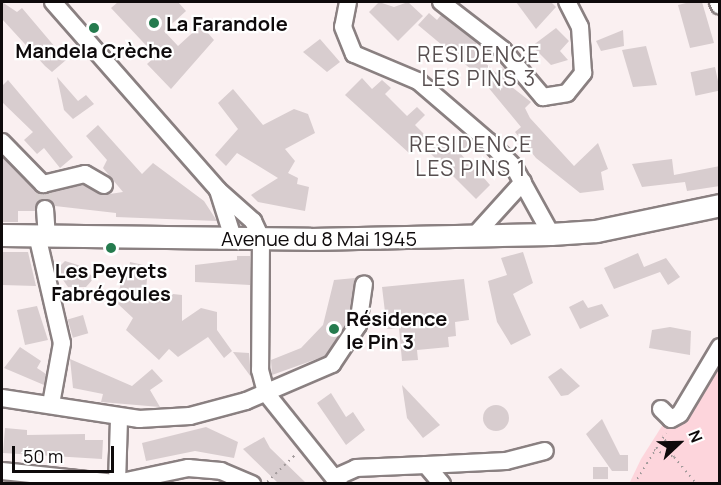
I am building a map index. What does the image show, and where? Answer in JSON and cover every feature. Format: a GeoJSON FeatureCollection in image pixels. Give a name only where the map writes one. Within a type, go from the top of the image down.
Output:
{"type":"FeatureCollection","features":[{"type":"Feature","properties":{"kind":"main road","name":"Avenue du 8 Mai 1945"},"geometry":{"type":"LineString","coordinates":[[2,235],[261,238],[551,234],[636,224],[720,206]]}},
{"type":"Feature","properties":{"kind":"street"},"geometry":{"type":"LineString","coordinates":[[54,2],[218,190],[253,221],[261,238],[260,370],[266,393],[337,481],[356,468],[506,461],[545,451]]}},
{"type":"Feature","properties":{"kind":"street"},"geometry":{"type":"LineString","coordinates":[[348,2],[343,27],[354,54],[418,81],[499,152],[523,182],[551,234]]}},
{"type":"Feature","properties":{"kind":"street"},"geometry":{"type":"LineString","coordinates":[[441,2],[503,50],[543,97],[567,93],[583,73],[580,27],[567,2]]}},
{"type":"Feature","properties":{"kind":"street"},"geometry":{"type":"LineString","coordinates":[[718,2],[720,6]]}},
{"type":"Feature","properties":{"kind":"street"},"geometry":{"type":"LineString","coordinates":[[2,142],[43,184],[85,174],[104,185]]}},
{"type":"Feature","properties":{"kind":"street"},"geometry":{"type":"LineString","coordinates":[[474,236],[523,182]]}},
{"type":"Feature","properties":{"kind":"street"},"geometry":{"type":"LineString","coordinates":[[218,190],[233,238]]}},
{"type":"Feature","properties":{"kind":"street"},"geometry":{"type":"LineString","coordinates":[[45,209],[42,235],[62,343],[51,404]]}},
{"type":"Feature","properties":{"kind":"street"},"geometry":{"type":"LineString","coordinates":[[2,398],[51,404],[119,418],[190,416],[266,393],[332,364],[358,325],[364,284]]}},
{"type":"Feature","properties":{"kind":"street"},"geometry":{"type":"LineString","coordinates":[[669,413],[720,347]]}},
{"type":"Feature","properties":{"kind":"street"},"geometry":{"type":"LineString","coordinates":[[117,483],[119,418]]}},
{"type":"Feature","properties":{"kind":"street"},"geometry":{"type":"LineString","coordinates":[[426,465],[442,483]]}},
{"type":"Feature","properties":{"kind":"street"},"geometry":{"type":"LineString","coordinates":[[2,471],[117,483],[188,468],[221,471],[252,483]]}},
{"type":"Feature","properties":{"kind":"path"},"geometry":{"type":"LineString","coordinates":[[634,483],[663,436],[669,413]]}},
{"type":"Feature","properties":{"kind":"path"},"geometry":{"type":"LineString","coordinates":[[663,436],[674,456],[697,483]]}},
{"type":"Feature","properties":{"kind":"path"},"geometry":{"type":"LineString","coordinates":[[265,483],[307,444]]}},
{"type":"Feature","properties":{"kind":"path"},"geometry":{"type":"LineString","coordinates":[[653,450],[674,456]]}},
{"type":"Feature","properties":{"kind":"shaded area"},"geometry":{"type":"Polygon","coordinates":[[[719,336],[719,483],[629,484],[641,459],[719,336]]]}},
{"type":"Feature","properties":{"kind":"building"},"geometry":{"type":"Polygon","coordinates":[[[2,2],[17,12],[22,8],[66,60],[52,72],[45,66],[2,19],[2,2]]]}},
{"type":"Feature","properties":{"kind":"building"},"geometry":{"type":"Polygon","coordinates":[[[118,2],[178,2],[186,11],[164,31],[178,46],[201,25],[214,40],[171,89],[147,64],[156,56],[111,8],[118,2]]]}},
{"type":"Feature","properties":{"kind":"building"},"geometry":{"type":"Polygon","coordinates":[[[379,2],[394,7],[408,2],[423,16],[398,41],[369,12],[379,2]]]}},
{"type":"Feature","properties":{"kind":"building"},"geometry":{"type":"Polygon","coordinates":[[[516,2],[551,2],[556,7],[536,29],[516,2]]]}},
{"type":"Feature","properties":{"kind":"building"},"geometry":{"type":"Polygon","coordinates":[[[702,2],[714,43],[690,48],[678,5],[702,2]]]}},
{"type":"Feature","properties":{"kind":"building"},"geometry":{"type":"Polygon","coordinates":[[[429,13],[437,20],[441,15],[477,43],[473,47],[479,57],[496,73],[502,67],[510,75],[504,81],[531,102],[525,108],[530,118],[574,166],[598,143],[608,169],[601,172],[604,190],[580,193],[536,158],[515,132],[521,127],[478,75],[418,25],[429,13]]]}},
{"type":"Feature","properties":{"kind":"building"},"geometry":{"type":"Polygon","coordinates":[[[556,28],[569,41],[560,51],[568,60],[551,65],[532,46],[556,28]]]}},
{"type":"Feature","properties":{"kind":"building"},"geometry":{"type":"Polygon","coordinates":[[[623,30],[624,46],[601,51],[596,41],[623,30]]]}},
{"type":"Feature","properties":{"kind":"building"},"geometry":{"type":"Polygon","coordinates":[[[320,39],[340,62],[327,72],[303,52],[320,39]]]}},
{"type":"Feature","properties":{"kind":"building"},"geometry":{"type":"Polygon","coordinates":[[[646,46],[657,85],[633,87],[622,50],[646,46]]]}},
{"type":"Feature","properties":{"kind":"building"},"geometry":{"type":"Polygon","coordinates":[[[715,67],[720,90],[696,96],[691,72],[715,67]]]}},
{"type":"Feature","properties":{"kind":"building"},"geometry":{"type":"Polygon","coordinates":[[[57,77],[78,101],[86,95],[94,104],[73,119],[64,110],[57,77]]]}},
{"type":"Feature","properties":{"kind":"building"},"geometry":{"type":"Polygon","coordinates":[[[362,78],[372,89],[382,80],[391,88],[385,94],[407,116],[417,107],[425,115],[415,125],[426,136],[409,153],[345,95],[362,78]]]}},
{"type":"Feature","properties":{"kind":"building"},"geometry":{"type":"Polygon","coordinates":[[[8,80],[73,157],[60,168],[44,148],[37,154],[24,140],[33,132],[2,102],[2,86],[8,80]]]}},
{"type":"Feature","properties":{"kind":"building"},"geometry":{"type":"Polygon","coordinates":[[[233,89],[263,125],[294,109],[308,114],[315,133],[285,149],[295,161],[288,173],[298,178],[297,184],[309,187],[305,211],[258,202],[251,195],[278,178],[237,153],[226,166],[215,155],[238,129],[218,103],[233,89]]]}},
{"type":"Feature","properties":{"kind":"building"},"geometry":{"type":"Polygon","coordinates":[[[98,125],[142,174],[153,163],[204,201],[217,221],[116,217],[116,213],[55,206],[45,199],[35,211],[18,211],[18,222],[2,222],[2,157],[40,194],[83,185],[103,195],[123,192],[103,168],[107,160],[86,136],[98,125]]]}},
{"type":"Feature","properties":{"kind":"building"},"geometry":{"type":"Polygon","coordinates":[[[463,133],[472,141],[460,153],[474,169],[484,159],[492,168],[483,177],[490,185],[476,199],[429,152],[443,138],[452,145],[463,133]]]}},
{"type":"Feature","properties":{"kind":"building"},"geometry":{"type":"Polygon","coordinates":[[[672,159],[674,175],[720,166],[720,186],[687,191],[685,182],[642,187],[632,164],[672,159]]]}},
{"type":"Feature","properties":{"kind":"building"},"geometry":{"type":"Polygon","coordinates":[[[2,252],[28,252],[36,286],[2,285],[2,252]]]}},
{"type":"Feature","properties":{"kind":"building"},"geometry":{"type":"Polygon","coordinates":[[[523,252],[533,283],[513,294],[531,335],[511,345],[497,322],[488,281],[507,275],[501,258],[523,252]]]}},
{"type":"Feature","properties":{"kind":"building"},"geometry":{"type":"Polygon","coordinates":[[[638,253],[644,267],[666,258],[680,277],[668,285],[660,272],[614,289],[604,268],[638,253]]]}},
{"type":"Feature","properties":{"kind":"building"},"geometry":{"type":"Polygon","coordinates":[[[237,256],[250,256],[250,285],[195,282],[195,265],[237,260],[237,256]]]}},
{"type":"Feature","properties":{"kind":"building"},"geometry":{"type":"Polygon","coordinates":[[[65,261],[81,266],[94,278],[86,287],[68,287],[56,270],[65,261]]]}},
{"type":"Feature","properties":{"kind":"building"},"geometry":{"type":"Polygon","coordinates":[[[130,262],[148,266],[146,291],[182,295],[182,321],[201,308],[217,312],[217,330],[232,351],[224,358],[208,337],[178,357],[169,349],[159,360],[126,330],[133,318],[118,304],[122,268],[129,269],[130,262]]]}},
{"type":"Feature","properties":{"kind":"building","name":"Résidence le Pin 3"},"geometry":{"type":"Polygon","coordinates":[[[355,278],[348,321],[325,356],[272,375],[271,360],[301,348],[323,325],[334,280],[355,278]]]}},
{"type":"Feature","properties":{"kind":"building"},"geometry":{"type":"Polygon","coordinates":[[[464,279],[469,320],[455,322],[456,336],[448,337],[449,347],[417,350],[418,360],[402,361],[399,328],[387,329],[382,287],[464,279]]]}},
{"type":"Feature","properties":{"kind":"building"},"geometry":{"type":"Polygon","coordinates":[[[583,300],[588,308],[602,304],[609,316],[580,329],[569,307],[583,300]]]}},
{"type":"Feature","properties":{"kind":"building"},"geometry":{"type":"Polygon","coordinates":[[[37,306],[48,340],[25,345],[17,310],[37,306]]]}},
{"type":"Feature","properties":{"kind":"building"},"geometry":{"type":"Polygon","coordinates":[[[83,315],[88,333],[73,338],[68,319],[83,315]]]}},
{"type":"Feature","properties":{"kind":"building"},"geometry":{"type":"Polygon","coordinates":[[[670,327],[691,331],[690,355],[649,348],[652,330],[670,327]]]}},
{"type":"Feature","properties":{"kind":"building"},"geometry":{"type":"Polygon","coordinates":[[[20,347],[41,361],[37,368],[46,374],[44,385],[4,368],[20,347]]]}},
{"type":"Feature","properties":{"kind":"building"},"geometry":{"type":"Polygon","coordinates":[[[233,352],[249,353],[251,377],[240,362],[233,352]]]}},
{"type":"Feature","properties":{"kind":"building"},"geometry":{"type":"Polygon","coordinates":[[[70,359],[132,386],[152,369],[163,381],[150,390],[160,407],[101,402],[103,394],[73,388],[70,359]]]}},
{"type":"Feature","properties":{"kind":"building"},"geometry":{"type":"Polygon","coordinates":[[[561,368],[580,386],[568,395],[561,396],[548,377],[561,368]]]}},
{"type":"Feature","properties":{"kind":"building"},"geometry":{"type":"Polygon","coordinates":[[[402,385],[440,425],[423,438],[407,418],[402,385]]]}},
{"type":"Feature","properties":{"kind":"building"},"geometry":{"type":"Polygon","coordinates":[[[331,393],[346,417],[353,412],[365,430],[346,445],[317,403],[331,393]]]}},
{"type":"Feature","properties":{"kind":"building"},"geometry":{"type":"Polygon","coordinates":[[[496,405],[505,409],[509,418],[505,427],[496,431],[487,427],[483,418],[487,409],[496,405]]]}},
{"type":"Feature","properties":{"kind":"building"},"geometry":{"type":"Polygon","coordinates":[[[602,419],[620,455],[628,455],[628,471],[612,471],[586,434],[602,419]]]}},
{"type":"Feature","properties":{"kind":"building"},"geometry":{"type":"Polygon","coordinates":[[[206,427],[238,442],[234,458],[195,451],[146,461],[142,443],[206,427]]]}},
{"type":"Feature","properties":{"kind":"building"},"geometry":{"type":"Polygon","coordinates":[[[5,428],[27,430],[27,435],[85,434],[85,440],[103,440],[102,459],[3,453],[5,428]]]}},
{"type":"Feature","properties":{"kind":"building"},"geometry":{"type":"Polygon","coordinates":[[[264,437],[270,448],[306,483],[278,483],[243,449],[264,437]]]}},
{"type":"Feature","properties":{"kind":"building"},"geometry":{"type":"Polygon","coordinates":[[[593,467],[608,467],[608,479],[593,479],[593,467]]]}},
{"type":"Feature","properties":{"kind":"tunnel"},"geometry":{"type":"LineString","coordinates":[[43,184],[45,209]]}},
{"type":"Feature","properties":{"kind":"place","name":"La Farandole"},"geometry":{"type":"Point","coordinates":[154,23]}},
{"type":"Feature","properties":{"kind":"place","name":"Mandela Crèche"},"geometry":{"type":"Point","coordinates":[94,28]}},
{"type":"Feature","properties":{"kind":"place","name":"Les Peyrets Fabrégoules"},"geometry":{"type":"Point","coordinates":[111,248]}},
{"type":"Feature","properties":{"kind":"place","name":"Résidence le Pin 3"},"geometry":{"type":"Point","coordinates":[334,329]}},
{"type":"Feature","properties":{"kind":"district","name":"RESIDENCE LES PINS 3"},"geometry":{"type":"Point","coordinates":[479,66]}},
{"type":"Feature","properties":{"kind":"district","name":"RESIDENCE LES PINS 1"},"geometry":{"type":"Point","coordinates":[471,156]}}]}
